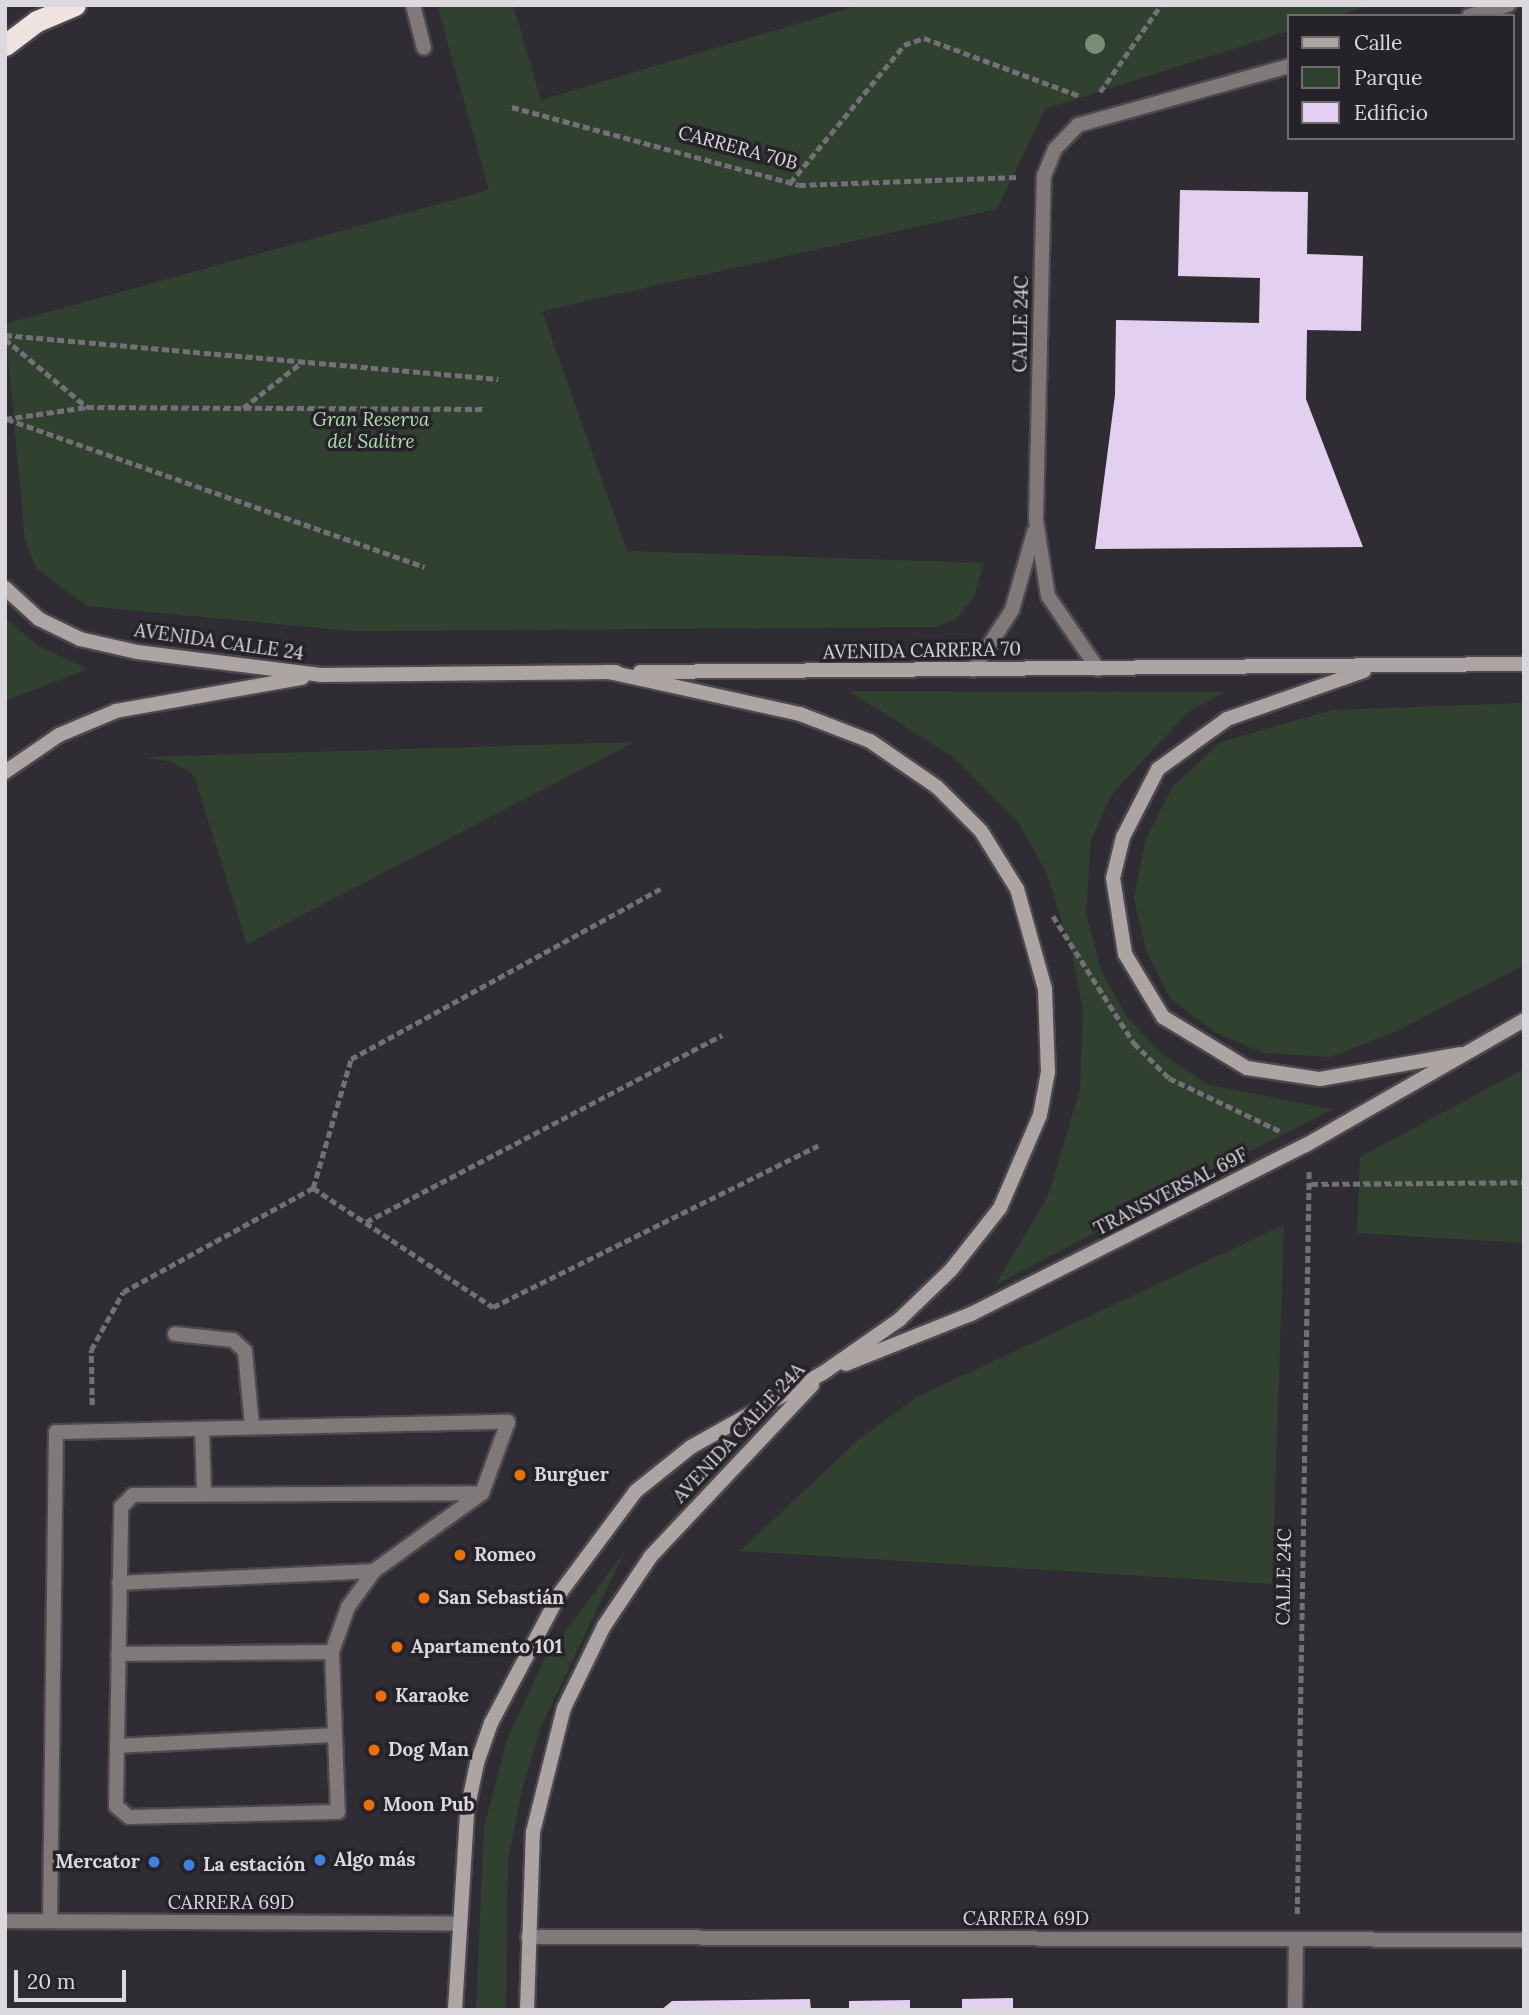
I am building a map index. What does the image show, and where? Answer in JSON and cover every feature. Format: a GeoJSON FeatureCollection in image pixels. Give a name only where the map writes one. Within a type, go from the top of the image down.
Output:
{"type":"FeatureCollection","features":[{"type":"Feature","properties":{"kind":"highway"},"geometry":{"type":"LineString","coordinates":[[5,45],[37,21],[75,5]]}},
{"type":"Feature","properties":{"kind":"main road","name":"AVENIDA CALLE 24"},"geometry":{"type":"LineString","coordinates":[[5,588],[39,619],[80,639],[321,675]]}},
{"type":"Feature","properties":{"kind":"main road","name":"AVENIDA CARRERA 70"},"geometry":{"type":"LineString","coordinates":[[321,675],[1524,664]]}},
{"type":"Feature","properties":{"kind":"main road"},"geometry":{"type":"LineString","coordinates":[[1375,667],[1227,719],[1158,769],[1123,837],[1113,878],[1125,954],[1163,1017],[1247,1068],[1320,1079],[1471,1052]]}},
{"type":"Feature","properties":{"kind":"main road"},"geometry":{"type":"LineString","coordinates":[[609,673],[787,711],[870,741],[937,787],[981,831],[1017,889],[1036,943],[1048,1072],[1040,1115],[1000,1208],[951,1270],[899,1320],[823,1373]]}},
{"type":"Feature","properties":{"kind":"main road","name":"AVENIDA CALLE 24"},"geometry":{"type":"LineString","coordinates":[[5,772],[59,735],[116,711],[169,697],[321,675]]}},
{"type":"Feature","properties":{"kind":"main road","name":"TRANSVERSAL 69F"},"geometry":{"type":"LineString","coordinates":[[823,1373],[971,1314],[1306,1145],[1524,1020]]}},
{"type":"Feature","properties":{"kind":"main road","name":"AVENIDA CALLE 24A"},"geometry":{"type":"LineString","coordinates":[[455,2010],[457,1923],[467,1811],[491,1723],[594,1541],[636,1490],[691,1447],[823,1373]]}},
{"type":"Feature","properties":{"kind":"main road","name":"AVENIDA CALLE 24A"},"geometry":{"type":"LineString","coordinates":[[527,2010],[533,1832],[564,1708],[604,1626],[651,1556],[823,1373]]}},
{"type":"Feature","properties":{"kind":"street"},"geometry":{"type":"LineString","coordinates":[[413,5],[424,48]]}},
{"type":"Feature","properties":{"kind":"street"},"geometry":{"type":"LineString","coordinates":[[1476,14],[1508,5]]}},
{"type":"Feature","properties":{"kind":"street","name":"CALLE 24C"},"geometry":{"type":"LineString","coordinates":[[1098,669],[1048,596],[1036,520],[1044,176],[1065,134],[1078,125],[1288,66]]}},
{"type":"Feature","properties":{"kind":"street","name":"CALLE 24C"},"geometry":{"type":"LineString","coordinates":[[973,670],[1012,610],[1036,520]]}},
{"type":"Feature","properties":{"kind":"street"},"geometry":{"type":"LineString","coordinates":[[175,1334],[233,1340],[245,1352],[252,1426]]}},
{"type":"Feature","properties":{"kind":"street"},"geometry":{"type":"LineString","coordinates":[[50,1921],[56,1432],[508,1422],[481,1493],[374,1571],[348,1607],[332,1652],[338,1812],[129,1817],[116,1806],[121,1507],[133,1495],[481,1493]]}},
{"type":"Feature","properties":{"kind":"street"},"geometry":{"type":"LineString","coordinates":[[202,1429],[204,1493]]}},
{"type":"Feature","properties":{"kind":"street"},"geometry":{"type":"LineString","coordinates":[[119,1583],[374,1571]]}},
{"type":"Feature","properties":{"kind":"street"},"geometry":{"type":"LineString","coordinates":[[118,1654],[332,1652]]}},
{"type":"Feature","properties":{"kind":"street"},"geometry":{"type":"LineString","coordinates":[[117,1746],[335,1735]]}},
{"type":"Feature","properties":{"kind":"street","name":"CARRERA 69D"},"geometry":{"type":"LineString","coordinates":[[5,1921],[457,1923]]}},
{"type":"Feature","properties":{"kind":"street","name":"CARRERA 69D"},"geometry":{"type":"LineString","coordinates":[[528,1937],[1524,1940]]}},
{"type":"Feature","properties":{"kind":"street"},"geometry":{"type":"LineString","coordinates":[[1295,2010],[1296,1939]]}},
{"type":"Feature","properties":{"kind":"path"},"geometry":{"type":"LineString","coordinates":[[790,183],[904,45],[924,38],[1094,101],[1161,5]]}},
{"type":"Feature","properties":{"kind":"path","name":"CARRERA 70B"},"geometry":{"type":"LineString","coordinates":[[512,107],[790,183],[1044,176]]}},
{"type":"Feature","properties":{"kind":"path"},"geometry":{"type":"LineString","coordinates":[[5,337],[498,379]]}},
{"type":"Feature","properties":{"kind":"path"},"geometry":{"type":"LineString","coordinates":[[5,337],[87,407]]}},
{"type":"Feature","properties":{"kind":"path"},"geometry":{"type":"LineString","coordinates":[[241,409],[303,361]]}},
{"type":"Feature","properties":{"kind":"path"},"geometry":{"type":"LineString","coordinates":[[6,419],[87,407],[486,409]]}},
{"type":"Feature","properties":{"kind":"path"},"geometry":{"type":"LineString","coordinates":[[6,419],[425,567]]}},
{"type":"Feature","properties":{"kind":"path"},"geometry":{"type":"LineString","coordinates":[[92,1431],[90,1350],[122,1292],[313,1188],[351,1059],[660,889]]}},
{"type":"Feature","properties":{"kind":"path"},"geometry":{"type":"LineString","coordinates":[[366,1222],[722,1035]]}},
{"type":"Feature","properties":{"kind":"path","name":"CALLE 24C"},"geometry":{"type":"LineString","coordinates":[[1296,1939],[1311,1184],[1306,1145]]}},
{"type":"Feature","properties":{"kind":"path"},"geometry":{"type":"LineString","coordinates":[[313,1188],[493,1307],[818,1146]]}},
{"type":"Feature","properties":{"kind":"path"},"geometry":{"type":"LineString","coordinates":[[1311,1184],[1524,1182]]}},
{"type":"Feature","properties":{"kind":"green space","name":"Gran Reserva del Salitre"},"geometry":{"type":"Polygon","coordinates":[[[437,5],[513,5],[541,100],[860,5],[1370,5],[1343,14],[1288,14],[1288,31],[1045,109],[997,209],[542,311],[627,551],[984,563],[973,599],[956,619],[934,627],[351,631],[87,606],[37,569],[25,541],[5,324],[489,190],[437,5]]]}},
{"type":"Feature","properties":{"kind":"green space"},"geometry":{"type":"Polygon","coordinates":[[[5,618],[37,645],[88,669],[5,701],[5,618]]]}},
{"type":"Feature","properties":{"kind":"green space"},"geometry":{"type":"Polygon","coordinates":[[[849,691],[1225,692],[1188,712],[1112,794],[1091,840],[1086,913],[1101,970],[1126,1016],[1162,1054],[1209,1085],[1332,1109],[995,1285],[1048,1196],[1080,1090],[1083,1011],[1073,957],[1046,871],[1017,821],[955,758],[849,691]]]}},
{"type":"Feature","properties":{"kind":"green space"},"geometry":{"type":"Polygon","coordinates":[[[1524,703],[1524,965],[1397,1031],[1330,1057],[1264,1053],[1214,1032],[1170,998],[1146,950],[1134,898],[1145,841],[1173,786],[1221,742],[1332,710],[1524,703]]]}},
{"type":"Feature","properties":{"kind":"green space"},"geometry":{"type":"Polygon","coordinates":[[[634,742],[247,944],[194,775],[172,762],[145,757],[634,742]]]}},
{"type":"Feature","properties":{"kind":"green space"},"geometry":{"type":"Polygon","coordinates":[[[1524,1069],[1524,1243],[1357,1233],[1360,1157],[1524,1069]]]}},
{"type":"Feature","properties":{"kind":"green space"},"geometry":{"type":"Polygon","coordinates":[[[1284,1225],[1272,1584],[740,1551],[858,1440],[917,1397],[1284,1225]]]}},
{"type":"Feature","properties":{"kind":"green space"},"geometry":{"type":"Polygon","coordinates":[[[625,1551],[542,1724],[523,1786],[508,1859],[506,2010],[476,2010],[484,1828],[507,1740],[544,1660],[625,1551]]]}},
{"type":"Feature","properties":{"kind":"building"},"geometry":{"type":"Polygon","coordinates":[[[1180,190],[1308,192],[1307,254],[1363,256],[1361,331],[1307,330],[1306,399],[1363,547],[1095,549],[1115,395],[1116,320],[1259,323],[1260,278],[1178,276],[1180,190]]]}},
{"type":"Feature","properties":{"kind":"building"},"geometry":{"type":"Polygon","coordinates":[[[1013,1998],[1013,2010],[962,2010],[962,1999],[1013,1998]]]}},
{"type":"Feature","properties":{"kind":"building"},"geometry":{"type":"Polygon","coordinates":[[[810,1999],[811,2010],[661,2010],[672,2001],[810,1999]]]}},
{"type":"Feature","properties":{"kind":"building"},"geometry":{"type":"Polygon","coordinates":[[[910,2000],[910,2010],[849,2010],[849,2001],[910,2000]]]}},
{"type":"Feature","properties":{"kind":"place","name":"Burguer"},"geometry":{"type":"Point","coordinates":[520,1475]}},
{"type":"Feature","properties":{"kind":"place","name":"Romeo"},"geometry":{"type":"Point","coordinates":[460,1555]}},
{"type":"Feature","properties":{"kind":"place","name":"San Sebastián"},"geometry":{"type":"Point","coordinates":[424,1598]}},
{"type":"Feature","properties":{"kind":"place","name":"Apartamento 101"},"geometry":{"type":"Point","coordinates":[397,1647]}},
{"type":"Feature","properties":{"kind":"place","name":"Karaoke"},"geometry":{"type":"Point","coordinates":[381,1696]}},
{"type":"Feature","properties":{"kind":"place","name":"Dog Man"},"geometry":{"type":"Point","coordinates":[374,1750]}},
{"type":"Feature","properties":{"kind":"place","name":"Moon Pub"},"geometry":{"type":"Point","coordinates":[369,1805]}},
{"type":"Feature","properties":{"kind":"place","name":"Algo más"},"geometry":{"type":"Point","coordinates":[320,1860]}},
{"type":"Feature","properties":{"kind":"place","name":"Mercator"},"geometry":{"type":"Point","coordinates":[154,1862]}},
{"type":"Feature","properties":{"kind":"place","name":"La estación"},"geometry":{"type":"Point","coordinates":[189,1865]}}]}
